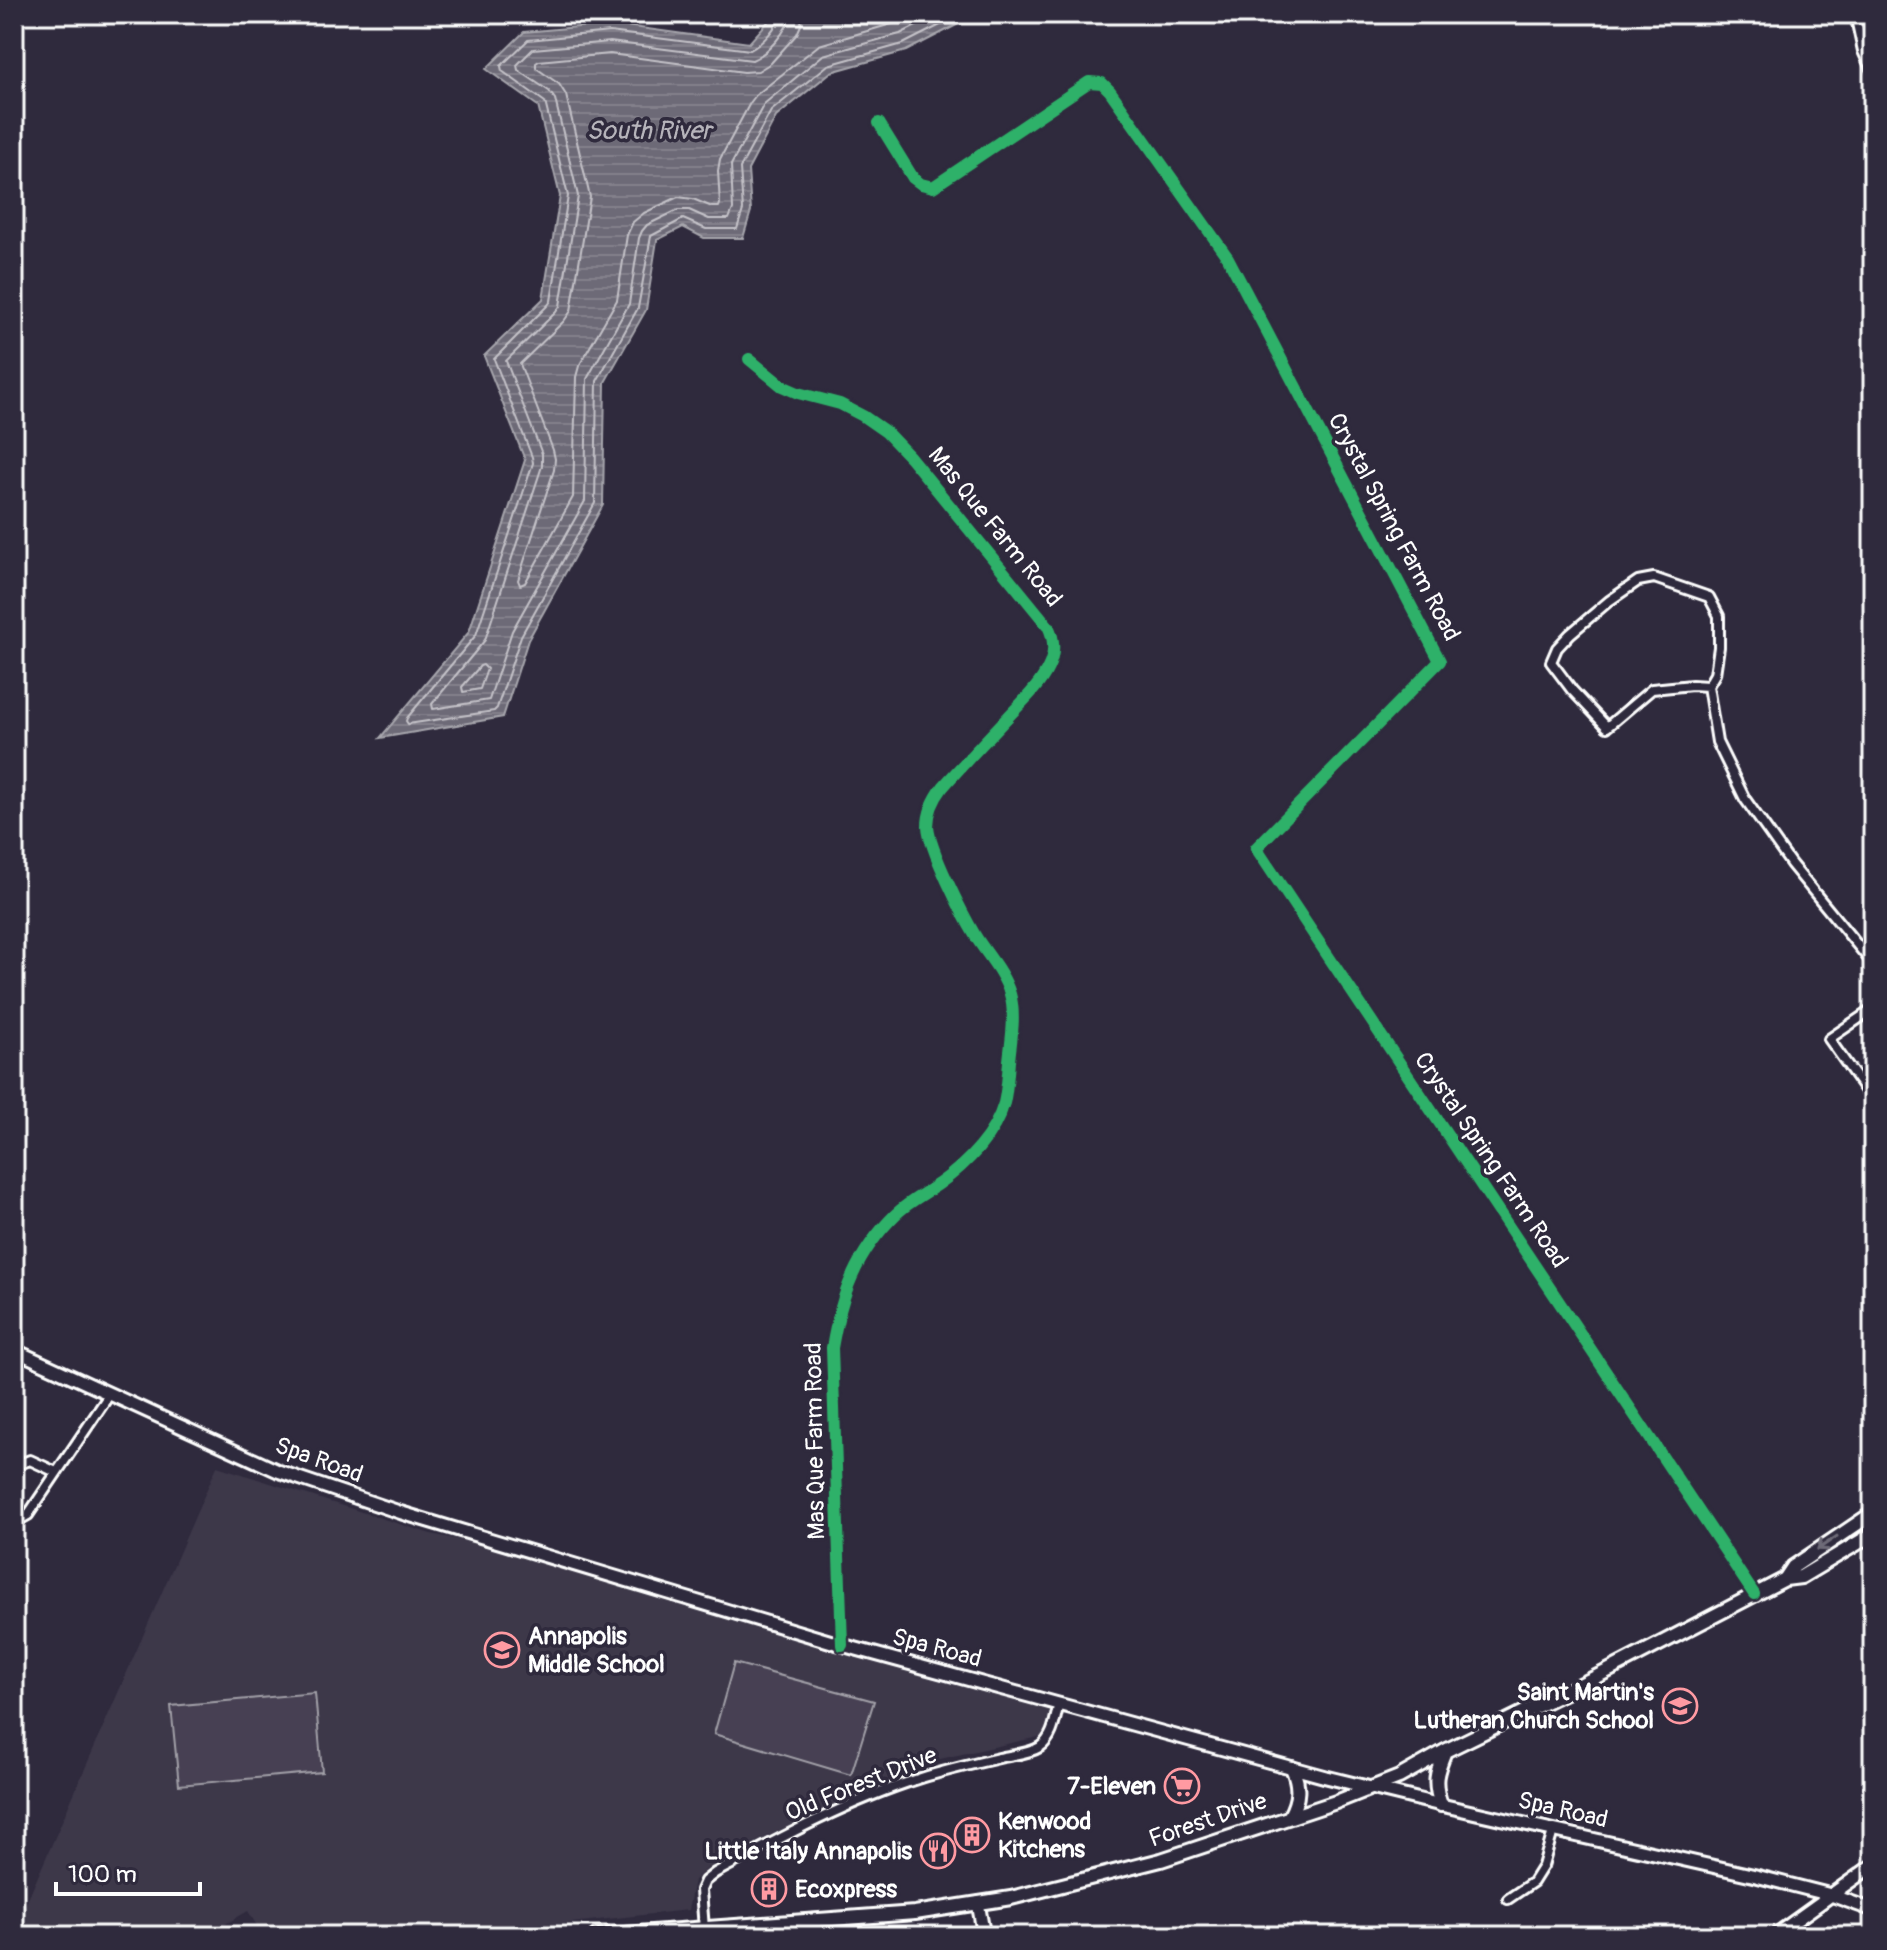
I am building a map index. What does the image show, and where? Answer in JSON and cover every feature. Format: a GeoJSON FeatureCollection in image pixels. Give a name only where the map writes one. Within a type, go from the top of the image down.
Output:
{"type":"FeatureCollection","features":[{"type":"Feature","properties":{"kind":"main road","name":"Forest Drive"},"geometry":{"type":"LineString","coordinates":[[1785,1579],[1793,1567],[1873,1513]]}},
{"type":"Feature","properties":{"kind":"main road","name":"Forest Drive"},"geometry":{"type":"LineString","coordinates":[[596,1936],[905,1914],[1011,1898],[1126,1870],[1239,1835],[1399,1777],[1754,1594],[1785,1579],[1801,1577],[1873,1534]]}},
{"type":"Feature","properties":{"kind":"main road"},"geometry":{"type":"LineString","coordinates":[[1441,1805],[1435,1789],[1436,1772],[1445,1751]]}},
{"type":"Feature","properties":{"kind":"main road"},"geometry":{"type":"LineString","coordinates":[[1290,1816],[1298,1791],[1292,1768]]}},
{"type":"Feature","properties":{"kind":"street"},"geometry":{"type":"LineString","coordinates":[[1855,14],[1863,51],[1873,73]]}},
{"type":"Feature","properties":{"kind":"street"},"geometry":{"type":"LineString","coordinates":[[1869,14],[1873,37]]}},
{"type":"Feature","properties":{"kind":"street","name":"Crystal Spring Farm Road"},"geometry":{"type":"LineString","coordinates":[[879,123],[913,178],[933,187],[1089,82],[1102,83],[1228,258],[1440,661],[1256,848],[1754,1594]]}},
{"type":"Feature","properties":{"kind":"street","name":"Mas Que Farm Road"},"geometry":{"type":"LineString","coordinates":[[749,359],[782,386],[840,404],[886,432],[1048,626],[1053,641],[1052,656],[1042,678],[943,787],[929,815],[929,835],[947,879],[1011,995],[1008,1074],[1004,1103],[989,1133],[952,1174],[898,1212],[885,1226],[862,1256],[842,1300],[832,1348],[842,1645]]}},
{"type":"Feature","properties":{"kind":"street"},"geometry":{"type":"LineString","coordinates":[[1708,686],[1652,689],[1607,727],[1551,662],[1557,648],[1609,601],[1638,581],[1654,578],[1709,597],[1719,616],[1715,674],[1708,686],[1717,742],[1745,799],[1791,864],[1873,964]]}},
{"type":"Feature","properties":{"kind":"street"},"geometry":{"type":"LineString","coordinates":[[1873,1009],[1829,1039],[1873,1101]]}},
{"type":"Feature","properties":{"kind":"street","name":"Spa Road"},"geometry":{"type":"LineString","coordinates":[[14,1350],[278,1471],[402,1513],[842,1645],[1292,1768],[1831,1895],[1873,1910]]}},
{"type":"Feature","properties":{"kind":"street"},"geometry":{"type":"LineString","coordinates":[[14,1523],[28,1515],[109,1395]]}},
{"type":"Feature","properties":{"kind":"street"},"geometry":{"type":"LineString","coordinates":[[14,1466],[30,1460],[56,1472]]}},
{"type":"Feature","properties":{"kind":"street","name":"Old Forest Drive"},"geometry":{"type":"LineString","coordinates":[[704,1929],[701,1890],[705,1881],[715,1873],[791,1832],[895,1787],[968,1765],[1035,1750],[1048,1740],[1059,1703]]}},
{"type":"Feature","properties":{"kind":"street"},"geometry":{"type":"LineString","coordinates":[[1508,1899],[1533,1882],[1543,1866],[1553,1831]]}},
{"type":"Feature","properties":{"kind":"street"},"geometry":{"type":"LineString","coordinates":[[1774,1936],[1873,1865]]}},
{"type":"Feature","properties":{"kind":"street"},"geometry":{"type":"LineString","coordinates":[[978,1903],[984,1936]]}},
{"type":"Feature","properties":{"kind":"shaded area","name":"Annapolis Middle School"},"geometry":{"type":"Polygon","coordinates":[[[217,1466],[431,1534],[562,1560],[1056,1708],[1059,1721],[1052,1734],[918,1764],[729,1855],[694,1880],[688,1910],[527,1928],[483,1936],[263,1936],[248,1911],[205,1936],[14,1936],[217,1466]]]}},
{"type":"Feature","properties":{"kind":"shaded area"},"geometry":{"type":"Polygon","coordinates":[[[734,1663],[874,1701],[851,1775],[714,1734],[734,1663]]]}},
{"type":"Feature","properties":{"kind":"shaded area"},"geometry":{"type":"Polygon","coordinates":[[[315,1693],[322,1772],[179,1785],[171,1706],[315,1693]]]}},
{"type":"Feature","properties":{"kind":"water","name":"South River"},"geometry":{"type":"Polygon","coordinates":[[[775,14],[978,14],[906,51],[831,72],[776,117],[748,170],[751,211],[743,238],[704,238],[683,227],[657,240],[646,310],[605,382],[603,505],[528,640],[503,717],[380,738],[469,632],[525,460],[484,356],[543,299],[560,196],[538,106],[486,69],[524,32],[611,24],[749,43],[775,14]]]}},
{"type":"Feature","properties":{"kind":"cycle path"},"geometry":{"type":"LineString","coordinates":[[879,123],[913,178],[933,187],[1089,82],[1102,83],[1228,258],[1440,661],[1256,848],[1754,1594]]}},
{"type":"Feature","properties":{"kind":"cycle path"},"geometry":{"type":"LineString","coordinates":[[749,359],[782,386],[840,404],[886,432],[1048,626],[1053,642],[1050,663],[1040,682],[943,787],[929,815],[930,836],[948,882],[970,927],[1000,972],[1010,994],[1013,1019],[1007,1082],[1000,1115],[979,1148],[940,1183],[896,1214],[882,1229],[852,1276],[840,1310],[832,1348],[842,1645]]}},
{"type":"Feature","properties":{"kind":"place","name":"Annapolis Middle School"},"geometry":{"type":"Point","coordinates":[502,1650]}},
{"type":"Feature","properties":{"kind":"place","name":"Saint Martin's Lutheran Church School"},"geometry":{"type":"Point","coordinates":[1680,1706]}},
{"type":"Feature","properties":{"kind":"place","name":"7-Eleven"},"geometry":{"type":"Point","coordinates":[1182,1786]}},
{"type":"Feature","properties":{"kind":"place","name":"Kenwood Kitchens"},"geometry":{"type":"Point","coordinates":[972,1835]}},
{"type":"Feature","properties":{"kind":"place","name":"Little Italy Annapolis"},"geometry":{"type":"Point","coordinates":[938,1851]}},
{"type":"Feature","properties":{"kind":"place","name":"Ecoxpress"},"geometry":{"type":"Point","coordinates":[769,1889]}}]}
